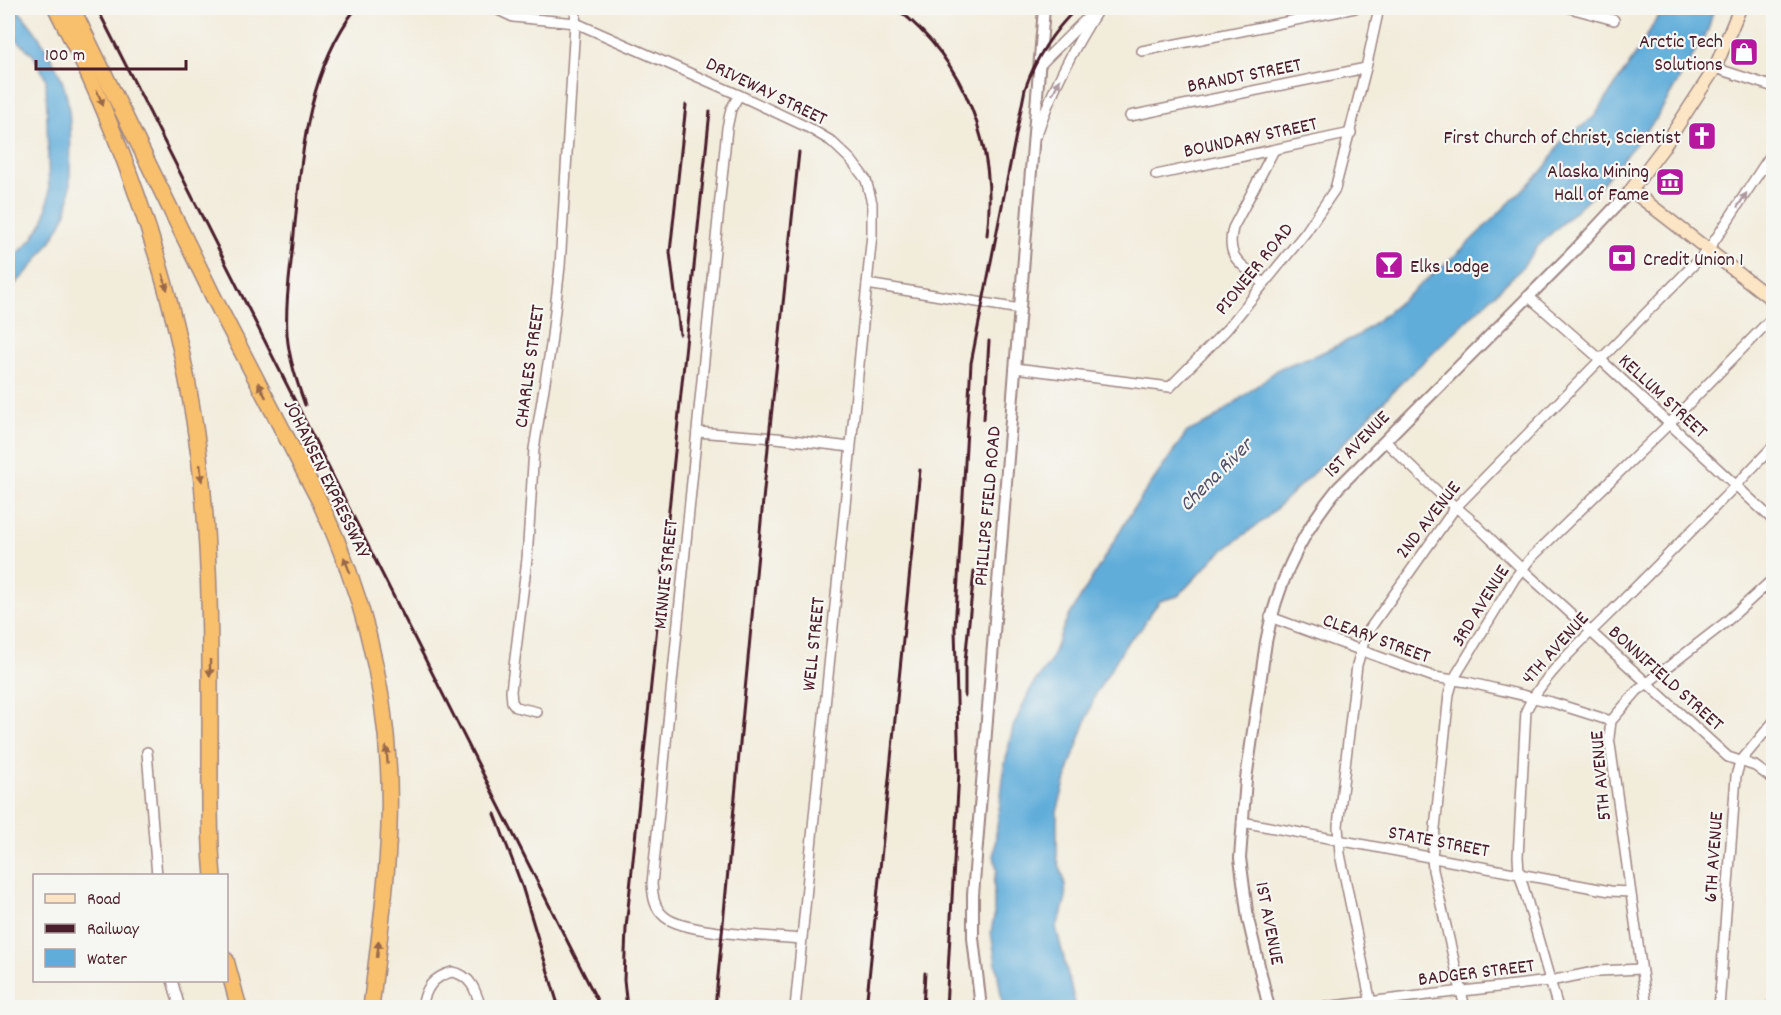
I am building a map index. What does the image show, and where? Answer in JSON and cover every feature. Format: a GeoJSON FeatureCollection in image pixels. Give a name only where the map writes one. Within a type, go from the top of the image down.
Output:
{"type":"FeatureCollection","features":[{"type":"Feature","properties":{"kind":"highway"},"geometry":{"type":"LineString","coordinates":[[56,8],[93,81],[132,177],[170,299],[186,379],[199,458],[206,530],[210,615],[210,835],[213,874]]}},
{"type":"Feature","properties":{"kind":"highway","name":"JOHANSEN EXPRESSWAY"},"geometry":{"type":"LineString","coordinates":[[72,8],[210,290],[329,521],[362,606],[380,686],[388,756],[389,794],[388,850],[371,1008]]}},
{"type":"Feature","properties":{"kind":"highway"},"geometry":{"type":"LineString","coordinates":[[228,967],[239,1008]]}},
{"type":"Feature","properties":{"kind":"main road","name":"1ST AVENUE"},"geometry":{"type":"LineString","coordinates":[[1631,190],[1663,148],[1715,68],[1740,8]]}},
{"type":"Feature","properties":{"kind":"main road"},"geometry":{"type":"LineString","coordinates":[[1631,190],[1773,301]]}},
{"type":"Feature","properties":{"kind":"street","name":"DRIVEWAY STREET"},"geometry":{"type":"LineString","coordinates":[[494,8],[513,17],[576,23],[739,95],[831,141],[851,160],[866,180],[872,202],[872,234],[867,284]]}},
{"type":"Feature","properties":{"kind":"street","name":"CHARLES STREET"},"geometry":{"type":"LineString","coordinates":[[537,712],[516,707],[512,702],[511,691],[526,559],[534,449],[551,345],[560,266],[576,8]]}},
{"type":"Feature","properties":{"kind":"street","name":"PHILLIPS FIELD ROAD"},"geometry":{"type":"LineString","coordinates":[[981,1008],[973,938],[973,895],[1044,8]]}},
{"type":"Feature","properties":{"kind":"street"},"geometry":{"type":"LineString","coordinates":[[1039,66],[1098,8]]}},
{"type":"Feature","properties":{"kind":"street"},"geometry":{"type":"LineString","coordinates":[[1034,142],[1045,109],[1080,38],[1098,8]]}},
{"type":"Feature","properties":{"kind":"street"},"geometry":{"type":"LineString","coordinates":[[1142,51],[1355,8]]}},
{"type":"Feature","properties":{"kind":"street","name":"PIONEER ROAD"},"geometry":{"type":"LineString","coordinates":[[1015,368],[1170,387],[1227,329],[1306,232],[1335,189],[1351,132],[1378,8]]}},
{"type":"Feature","properties":{"kind":"street"},"geometry":{"type":"LineString","coordinates":[[1570,8],[1614,20]]}},
{"type":"Feature","properties":{"kind":"street","name":"BRANDT STREET"},"geometry":{"type":"LineString","coordinates":[[1130,116],[1366,68]]}},
{"type":"Feature","properties":{"kind":"street"},"geometry":{"type":"LineString","coordinates":[[1715,68],[1773,87]]}},
{"type":"Feature","properties":{"kind":"street","name":"MINNIE STREET"},"geometry":{"type":"LineString","coordinates":[[739,95],[731,108],[727,128],[652,884],[654,904],[665,917],[684,926],[801,939]]}},
{"type":"Feature","properties":{"kind":"street","name":"BOUNDARY STREET"},"geometry":{"type":"LineString","coordinates":[[1156,175],[1351,132]]}},
{"type":"Feature","properties":{"kind":"street"},"geometry":{"type":"LineString","coordinates":[[1263,283],[1234,257],[1230,249],[1230,239],[1233,228],[1274,150]]}},
{"type":"Feature","properties":{"kind":"street","name":"2ND AVENUE"},"geometry":{"type":"LineString","coordinates":[[1372,1005],[1338,840],[1346,748],[1357,665],[1366,634],[1455,508],[1709,249],[1773,150]]}},
{"type":"Feature","properties":{"kind":"street","name":"1ST AVENUE"},"geometry":{"type":"LineString","coordinates":[[1269,1008],[1248,919],[1240,858],[1248,768],[1270,617],[1292,559],[1319,511],[1338,488],[1631,190]]}},
{"type":"Feature","properties":{"kind":"street"},"geometry":{"type":"LineString","coordinates":[[867,284],[1020,309]]}},
{"type":"Feature","properties":{"kind":"street","name":"WELL STREET"},"geometry":{"type":"LineString","coordinates":[[795,1008],[867,284]]}},
{"type":"Feature","properties":{"kind":"street","name":"KELLUM STREET"},"geometry":{"type":"LineString","coordinates":[[1528,296],[1600,359],[1773,521]]}},
{"type":"Feature","properties":{"kind":"street","name":"3RD AVENUE"},"geometry":{"type":"LineString","coordinates":[[1465,1008],[1432,857],[1449,694],[1453,680],[1531,558],[1669,424],[1773,316]]}},
{"type":"Feature","properties":{"kind":"street"},"geometry":{"type":"LineString","coordinates":[[697,432],[850,447]]}},
{"type":"Feature","properties":{"kind":"street","name":"BONNIFIELD STREET"},"geometry":{"type":"LineString","coordinates":[[1385,441],[1455,508],[1469,518],[1728,757],[1755,766],[1773,780]]}},
{"type":"Feature","properties":{"kind":"street","name":"4TH AVENUE"},"geometry":{"type":"LineString","coordinates":[[1558,1008],[1519,872],[1526,711],[1532,698],[1591,632],[1773,446]]}},
{"type":"Feature","properties":{"kind":"street","name":"5TH AVENUE"},"geometry":{"type":"LineString","coordinates":[[1647,1008],[1610,737],[1611,721],[1637,691],[1726,622],[1773,578]]}},
{"type":"Feature","properties":{"kind":"street","name":"CLEARY STREET"},"geometry":{"type":"LineString","coordinates":[[1270,617],[1434,677],[1532,698],[1611,721]]}},
{"type":"Feature","properties":{"kind":"street","name":"6TH AVENUE"},"geometry":{"type":"LineString","coordinates":[[1719,1008],[1736,776],[1740,762],[1773,721]]}},
{"type":"Feature","properties":{"kind":"street"},"geometry":{"type":"LineString","coordinates":[[147,752],[157,874]]}},
{"type":"Feature","properties":{"kind":"street","name":"STATE STREET"},"geometry":{"type":"LineString","coordinates":[[1242,822],[1519,872],[1610,891],[1630,892]]}},
{"type":"Feature","properties":{"kind":"street","name":"BADGER STREET"},"geometry":{"type":"LineString","coordinates":[[1315,1008],[1372,1005],[1460,991],[1550,981],[1599,971],[1641,969]]}},
{"type":"Feature","properties":{"kind":"street"},"geometry":{"type":"LineString","coordinates":[[422,1008],[424,996],[434,979],[452,972],[466,977],[477,994],[481,1008]]}},
{"type":"Feature","properties":{"kind":"street"},"geometry":{"type":"LineString","coordinates":[[172,982],[180,1008]]}},
{"type":"Feature","properties":{"kind":"street"},"geometry":{"type":"LineString","coordinates":[[1768,1008],[1773,1003]]}},
{"type":"Feature","properties":{"kind":"water"},"geometry":{"type":"Polygon","coordinates":[[[8,8],[16,8],[41,40],[61,78],[68,103],[71,146],[69,196],[64,218],[39,257],[24,276],[8,290],[8,264],[33,238],[44,220],[49,196],[46,79],[34,56],[8,31],[8,8]]]}},
{"type":"Feature","properties":{"kind":"water","name":"Chena River"},"geometry":{"type":"Polygon","coordinates":[[[1663,8],[1714,8],[1708,30],[1656,119],[1596,191],[1536,248],[1521,269],[1399,385],[1334,453],[1265,519],[1216,556],[1178,596],[1160,601],[1141,629],[1128,641],[1096,693],[1069,768],[1057,812],[1057,858],[1064,879],[1066,897],[1056,927],[1076,1007],[1003,1007],[991,932],[994,917],[994,881],[997,871],[994,855],[996,834],[1005,764],[1013,727],[1032,686],[1050,662],[1065,623],[1134,508],[1187,432],[1211,421],[1280,368],[1321,353],[1357,336],[1458,253],[1544,169],[1561,142],[1594,117],[1638,51],[1663,8]]]}},
{"type":"Feature","properties":{"kind":"railway"},"geometry":{"type":"LineString","coordinates":[[97,8],[601,1008]]}},
{"type":"Feature","properties":{"kind":"railway"},"geometry":{"type":"LineString","coordinates":[[305,405],[291,361],[287,322],[300,175],[309,116],[326,60],[339,33],[356,8]]}},
{"type":"Feature","properties":{"kind":"railway"},"geometry":{"type":"LineString","coordinates":[[896,8],[941,54],[972,109],[987,170],[989,202],[987,235]]}},
{"type":"Feature","properties":{"kind":"railway"},"geometry":{"type":"LineString","coordinates":[[946,1008],[959,771],[955,629],[971,363],[1025,89],[1046,45],[1077,8]]}},
{"type":"Feature","properties":{"kind":"railway"},"geometry":{"type":"LineString","coordinates":[[680,334],[670,252],[686,105]]}},
{"type":"Feature","properties":{"kind":"railway"},"geometry":{"type":"LineString","coordinates":[[627,1008],[624,980],[626,928],[710,111]]}},
{"type":"Feature","properties":{"kind":"railway"},"geometry":{"type":"LineString","coordinates":[[715,1008],[769,437],[799,152]]}},
{"type":"Feature","properties":{"kind":"railway"},"geometry":{"type":"LineString","coordinates":[[984,419],[989,341]]}},
{"type":"Feature","properties":{"kind":"railway"},"geometry":{"type":"LineString","coordinates":[[866,1008],[920,470]]}},
{"type":"Feature","properties":{"kind":"railway"},"geometry":{"type":"LineString","coordinates":[[965,696],[965,662],[974,571]]}},
{"type":"Feature","properties":{"kind":"railway"},"geometry":{"type":"LineString","coordinates":[[495,814],[522,886],[559,1008]]}},
{"type":"Feature","properties":{"kind":"railway"},"geometry":{"type":"LineString","coordinates":[[923,1008],[925,973]]}},
{"type":"Feature","properties":{"kind":"place","name":"Arctic Tech Solutions"},"geometry":{"type":"Point","coordinates":[1744,52]}},
{"type":"Feature","properties":{"kind":"place","name":"First Church of Christ, Scientist"},"geometry":{"type":"Point","coordinates":[1702,136]}},
{"type":"Feature","properties":{"kind":"place","name":"Alaska Mining Hall of Fame"},"geometry":{"type":"Point","coordinates":[1670,182]}},
{"type":"Feature","properties":{"kind":"place","name":"Credit Union 1"},"geometry":{"type":"Point","coordinates":[1622,258]}},
{"type":"Feature","properties":{"kind":"place","name":"Elks Lodge"},"geometry":{"type":"Point","coordinates":[1389,265]}}]}
